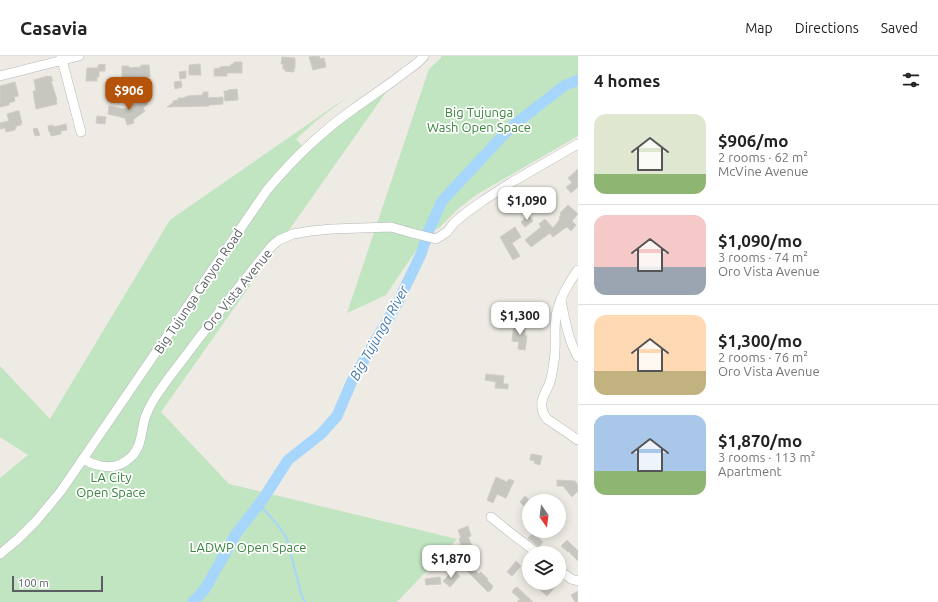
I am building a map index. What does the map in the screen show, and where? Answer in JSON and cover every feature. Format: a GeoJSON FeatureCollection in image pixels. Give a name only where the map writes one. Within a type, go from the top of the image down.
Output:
{"type":"FeatureCollection","features":[{"type":"Feature","properties":{"kind":"street"},"geometry":{"type":"LineString","coordinates":[[0,76],[62,58],[79,56]]}},
{"type":"Feature","properties":{"kind":"street","name":"Big Tujunga Canyon Road"},"geometry":{"type":"LineString","coordinates":[[0,554],[37,520],[60,491],[267,190],[295,158],[313,141],[354,108],[392,82],[424,56]]}},
{"type":"Feature","properties":{"kind":"street"},"geometry":{"type":"LineString","coordinates":[[62,58],[81,132]]}},
{"type":"Feature","properties":{"kind":"street","name":"Oro Vista Avenue"},"geometry":{"type":"LineString","coordinates":[[83,459],[96,465],[110,467],[118,466],[132,457],[140,442],[145,419],[153,400],[220,310],[274,244],[286,236],[311,231],[391,227],[436,239],[447,232],[454,223],[484,200],[578,144]]}},
{"type":"Feature","properties":{"kind":"street"},"geometry":{"type":"LineString","coordinates":[[578,270],[570,281],[560,300],[556,318],[555,356],[552,375],[549,386],[544,394],[542,404],[542,410],[547,419],[578,440]]}},
{"type":"Feature","properties":{"kind":"street"},"geometry":{"type":"LineString","coordinates":[[560,300],[568,334],[578,357]]}},
{"type":"Feature","properties":{"kind":"street"},"geometry":{"type":"LineString","coordinates":[[492,517],[528,546]]}},
{"type":"Feature","properties":{"kind":"street"},"geometry":{"type":"LineString","coordinates":[[566,575],[571,579],[578,581]]}},
{"type":"Feature","properties":{"kind":"green space","name":"Big Tujunga Wash Open Space"},"geometry":{"type":"Polygon","coordinates":[[[441,56],[578,56],[578,136],[476,195],[459,208],[439,228],[430,232],[424,232],[423,240],[386,295],[347,313],[429,69],[441,58],[441,56]]]}},
{"type":"Feature","properties":{"kind":"green space","name":"LA City Open Space"},"geometry":{"type":"Polygon","coordinates":[[[396,78],[161,412],[229,484],[457,539],[397,602],[0,602],[0,478],[28,455],[0,437],[0,366],[50,419],[170,220],[350,95],[316,121],[296,139],[304,148],[396,78]]]}},
{"type":"Feature","properties":{"kind":"building"},"geometry":{"type":"Polygon","coordinates":[[[319,56],[320,59],[324,58],[326,67],[313,70],[309,57],[319,56]]]}},
{"type":"Feature","properties":{"kind":"building"},"geometry":{"type":"Polygon","coordinates":[[[282,57],[295,58],[294,72],[285,71],[285,69],[283,69],[283,64],[281,64],[282,57]]]}},
{"type":"Feature","properties":{"kind":"building"},"geometry":{"type":"Polygon","coordinates":[[[234,62],[242,62],[242,73],[227,73],[227,76],[214,76],[214,69],[231,66],[234,62]]]}},
{"type":"Feature","properties":{"kind":"building"},"geometry":{"type":"Polygon","coordinates":[[[105,64],[105,71],[99,71],[97,81],[86,81],[87,68],[98,68],[98,65],[105,64]]]}},
{"type":"Feature","properties":{"kind":"building"},"geometry":{"type":"Polygon","coordinates":[[[200,64],[201,75],[189,75],[189,65],[200,64]]]}},
{"type":"Feature","properties":{"kind":"building"},"geometry":{"type":"Polygon","coordinates":[[[141,65],[149,65],[150,77],[145,77],[145,80],[122,80],[122,66],[129,66],[129,68],[141,67],[141,65]]]}},
{"type":"Feature","properties":{"kind":"building"},"geometry":{"type":"Polygon","coordinates":[[[186,71],[186,78],[180,79],[179,72],[186,71]]]}},
{"type":"Feature","properties":{"kind":"building"},"geometry":{"type":"Polygon","coordinates":[[[51,76],[53,81],[51,81],[57,104],[36,109],[33,91],[36,91],[34,80],[51,76]]]}},
{"type":"Feature","properties":{"kind":"building"},"geometry":{"type":"Polygon","coordinates":[[[181,81],[182,87],[175,89],[174,82],[181,81]]]}},
{"type":"Feature","properties":{"kind":"building"},"geometry":{"type":"Polygon","coordinates":[[[15,82],[18,96],[14,97],[15,101],[9,103],[9,105],[0,107],[0,86],[15,82]]]}},
{"type":"Feature","properties":{"kind":"building"},"geometry":{"type":"Polygon","coordinates":[[[237,89],[238,100],[225,101],[224,91],[237,89]]]}},
{"type":"Feature","properties":{"kind":"building"},"geometry":{"type":"Polygon","coordinates":[[[203,92],[208,92],[208,98],[223,97],[223,104],[209,106],[167,107],[173,103],[173,101],[178,100],[178,98],[203,95],[203,92]]]}},
{"type":"Feature","properties":{"kind":"building"},"geometry":{"type":"Polygon","coordinates":[[[143,98],[148,104],[143,108],[145,111],[133,120],[134,123],[127,125],[125,118],[108,114],[109,106],[123,109],[130,107],[143,98]]]}},
{"type":"Feature","properties":{"kind":"building"},"geometry":{"type":"Polygon","coordinates":[[[19,111],[22,123],[21,125],[16,126],[15,130],[6,132],[5,128],[0,129],[0,123],[9,121],[7,114],[19,111]]]}},
{"type":"Feature","properties":{"kind":"building"},"geometry":{"type":"Polygon","coordinates":[[[97,116],[106,117],[105,124],[96,123],[97,116]]]}},
{"type":"Feature","properties":{"kind":"building"},"geometry":{"type":"Polygon","coordinates":[[[66,124],[67,130],[61,131],[61,134],[51,136],[48,126],[53,125],[53,127],[66,124]]]}},
{"type":"Feature","properties":{"kind":"building"},"geometry":{"type":"Polygon","coordinates":[[[37,128],[40,135],[35,136],[33,129],[37,128]]]}},
{"type":"Feature","properties":{"kind":"building"},"geometry":{"type":"Polygon","coordinates":[[[578,169],[578,187],[571,193],[566,187],[572,183],[568,178],[578,169]]]}},
{"type":"Feature","properties":{"kind":"building"},"geometry":{"type":"Polygon","coordinates":[[[568,205],[578,214],[572,221],[576,225],[571,231],[567,227],[553,237],[550,233],[531,247],[525,240],[541,227],[539,224],[545,219],[553,228],[560,219],[560,213],[568,205]]]}},
{"type":"Feature","properties":{"kind":"building"},"geometry":{"type":"Polygon","coordinates":[[[529,215],[533,221],[525,227],[521,222],[529,215]]]}},
{"type":"Feature","properties":{"kind":"building"},"geometry":{"type":"Polygon","coordinates":[[[515,227],[521,237],[512,243],[520,256],[513,260],[500,237],[515,227]]]}},
{"type":"Feature","properties":{"kind":"building"},"geometry":{"type":"Polygon","coordinates":[[[514,323],[525,324],[525,335],[527,336],[525,350],[518,349],[519,342],[512,341],[514,323]]]}},
{"type":"Feature","properties":{"kind":"building"},"geometry":{"type":"Polygon","coordinates":[[[486,374],[504,376],[503,384],[508,384],[508,389],[495,388],[496,382],[485,380],[486,374]]]}},
{"type":"Feature","properties":{"kind":"building"},"geometry":{"type":"Polygon","coordinates":[[[531,454],[542,456],[540,465],[534,463],[535,461],[530,460],[531,454]]]}},
{"type":"Feature","properties":{"kind":"building"},"geometry":{"type":"Polygon","coordinates":[[[496,477],[507,482],[509,479],[514,481],[506,498],[497,494],[493,503],[487,500],[496,477]]]}},
{"type":"Feature","properties":{"kind":"building"},"geometry":{"type":"Polygon","coordinates":[[[557,480],[575,481],[578,485],[578,491],[572,497],[563,486],[557,486],[557,480]]]}},
{"type":"Feature","properties":{"kind":"building"},"geometry":{"type":"Polygon","coordinates":[[[468,526],[471,536],[468,537],[474,551],[478,555],[473,561],[462,551],[459,545],[461,545],[459,538],[461,538],[458,530],[468,526]]]}},
{"type":"Feature","properties":{"kind":"building"},"geometry":{"type":"Polygon","coordinates":[[[528,538],[539,538],[543,542],[540,546],[528,538]]]}},
{"type":"Feature","properties":{"kind":"building"},"geometry":{"type":"Polygon","coordinates":[[[567,540],[578,551],[578,561],[566,550],[566,546],[561,546],[567,540]]]}},
{"type":"Feature","properties":{"kind":"building"},"geometry":{"type":"Polygon","coordinates":[[[516,561],[521,566],[512,576],[507,572],[516,561]]]}},
{"type":"Feature","properties":{"kind":"building"},"geometry":{"type":"Polygon","coordinates":[[[471,567],[479,574],[481,572],[488,579],[487,580],[493,586],[491,590],[488,592],[467,571],[471,567]]]}},
{"type":"Feature","properties":{"kind":"building"},"geometry":{"type":"Polygon","coordinates":[[[456,572],[460,576],[450,587],[443,581],[450,574],[452,577],[456,572]]]}},
{"type":"Feature","properties":{"kind":"building"},"geometry":{"type":"Polygon","coordinates":[[[440,577],[441,584],[426,585],[425,579],[440,577]]]}},
{"type":"Feature","properties":{"kind":"building"},"geometry":{"type":"Polygon","coordinates":[[[517,587],[533,602],[517,602],[520,599],[512,592],[517,587]]]}},
{"type":"Feature","properties":{"kind":"building"},"geometry":{"type":"Polygon","coordinates":[[[540,590],[552,590],[547,596],[540,590]]]}},
{"type":"Feature","properties":{"kind":"building"},"geometry":{"type":"Polygon","coordinates":[[[578,591],[578,602],[575,602],[571,595],[578,591]]]}},
{"type":"Feature","properties":{"kind":"waterway","name":"Big Tujunga River"},"geometry":{"type":"LineString","coordinates":[[193,602],[205,589],[236,534],[263,499],[288,460],[321,434],[337,416],[352,381],[397,304],[421,254],[429,230],[442,201],[510,128],[564,86],[578,80]]}},
{"type":"Feature","properties":{"kind":"waterway"},"geometry":{"type":"LineString","coordinates":[[259,504],[277,524],[287,539],[302,597],[305,602]]}},
{"type":"Feature","properties":{"kind":"park label","name":"LADWP Open Space"},"geometry":{"type":"Point","coordinates":[248,547]}}]}
